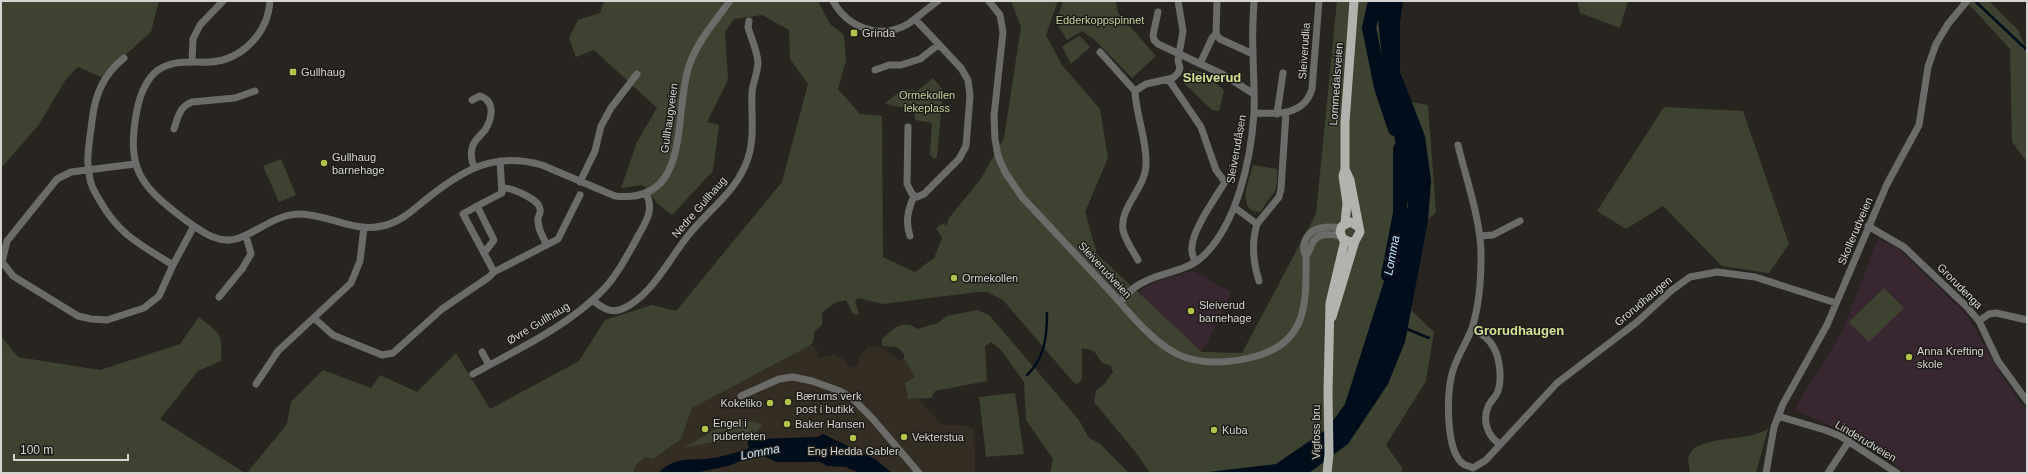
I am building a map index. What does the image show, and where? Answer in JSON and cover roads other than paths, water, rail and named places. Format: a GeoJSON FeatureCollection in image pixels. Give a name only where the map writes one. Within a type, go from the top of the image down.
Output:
{"type":"FeatureCollection","features":[{"type":"Feature","properties":{"kind":"main road","name":"Lommedalsveien"},"geometry":{"type":"LineString","coordinates":[[1328,392],[1330,303],[1347,203],[1343,176],[1345,169],[1345,129],[1354,1]]}},
{"type":"Feature","properties":{"kind":"main road","name":"Lommedalsveien"},"geometry":{"type":"LineString","coordinates":[[1330,322],[1355,241],[1360,234],[1350,180],[1345,169]]}},
{"type":"Feature","properties":{"kind":"main road"},"geometry":{"type":"LineString","coordinates":[[1355,241],[1343,232],[1350,222],[1358,226]]}},
{"type":"Feature","properties":{"kind":"main road","name":"Vigfoss bru"},"geometry":{"type":"LineString","coordinates":[[1327,473],[1329,454],[1328,392]]}},
{"type":"Feature","properties":{"kind":"street"},"geometry":{"type":"LineString","coordinates":[[192,61],[193,39],[200,25],[223,1]]}},
{"type":"Feature","properties":{"kind":"street","name":"Gullhaugveien"},"geometry":{"type":"LineString","coordinates":[[270,1],[267,18],[260,32],[247,46],[235,55],[219,61],[192,61],[169,64],[154,74],[145,84],[140,98],[134,134],[135,164],[143,181],[151,192],[194,226],[218,239],[237,239],[246,236],[278,218],[297,214],[319,216],[364,227],[382,226],[403,218],[447,183],[474,167],[500,161],[529,161],[553,169],[615,196],[626,197],[646,193],[660,183],[673,164],[689,67],[698,47],[730,1]]}},
{"type":"Feature","properties":{"kind":"street"},"geometry":{"type":"LineString","coordinates":[[834,1],[844,17],[855,25],[864,29],[885,31],[900,27],[914,19],[938,1]]}},
{"type":"Feature","properties":{"kind":"street","name":"Sleiverudveien"},"geometry":{"type":"LineString","coordinates":[[989,1],[1000,15],[1003,32],[994,116],[995,139],[998,156],[1005,172],[1022,197],[1120,302],[1157,340],[1178,354],[1208,362],[1253,357],[1279,347],[1293,335],[1304,307],[1306,256],[1303,250],[1305,242],[1312,232],[1327,226],[1343,232]]}},
{"type":"Feature","properties":{"kind":"street"},"geometry":{"type":"LineString","coordinates":[[1135,91],[1146,84],[1169,80],[1178,73],[1179,54],[1183,31],[1178,1]]}},
{"type":"Feature","properties":{"kind":"street"},"geometry":{"type":"LineString","coordinates":[[1200,64],[1212,38],[1216,34],[1217,1]]}},
{"type":"Feature","properties":{"kind":"street","name":"Sleiverudåsen"},"geometry":{"type":"LineString","coordinates":[[1120,302],[1131,290],[1141,283],[1182,269],[1195,262],[1212,244],[1226,224],[1234,207],[1245,172],[1254,113],[1252,54],[1254,1]]}},
{"type":"Feature","properties":{"kind":"street","name":"Sleiverudlia"},"geometry":{"type":"LineString","coordinates":[[1254,113],[1286,113],[1296,110],[1308,98],[1312,89],[1319,1]]}},
{"type":"Feature","properties":{"kind":"street","name":"Skollerudveien"},"geometry":{"type":"LineString","coordinates":[[1766,473],[1770,443],[1778,416],[1787,396],[1820,340],[1887,184],[1919,125],[1928,67],[1936,44],[1948,24],[1967,1]]}},
{"type":"Feature","properties":{"kind":"street"},"geometry":{"type":"LineString","coordinates":[[1158,12],[1153,35],[1154,40],[1179,54],[1222,74],[1254,94]]}},
{"type":"Feature","properties":{"kind":"street"},"geometry":{"type":"LineString","coordinates":[[914,19],[961,68],[968,80],[970,96],[966,146],[959,159],[924,194],[914,196]]}},
{"type":"Feature","properties":{"kind":"street","name":"Nedre Gullhaug"},"geometry":{"type":"LineString","coordinates":[[592,300],[604,309],[612,311],[622,309],[632,303],[654,281],[690,233],[723,199],[740,176],[749,157],[752,130],[752,91],[758,63],[748,27],[749,21]]}},
{"type":"Feature","properties":{"kind":"street"},"geometry":{"type":"LineString","coordinates":[[1216,34],[1220,38],[1252,54]]}},
{"type":"Feature","properties":{"kind":"street"},"geometry":{"type":"LineString","coordinates":[[875,70],[889,65],[902,65],[916,61],[938,45]]}},
{"type":"Feature","properties":{"kind":"street"},"geometry":{"type":"LineString","coordinates":[[1100,52],[1135,91],[1146,148],[1146,170],[1127,210],[1122,226],[1123,232],[1138,260]]}},
{"type":"Feature","properties":{"kind":"street"},"geometry":{"type":"LineString","coordinates":[[124,58],[112,67],[105,78],[95,101],[88,169],[93,188],[118,228],[127,236],[173,265]]}},
{"type":"Feature","properties":{"kind":"street"},"geometry":{"type":"LineString","coordinates":[[1277,114],[1283,73]]}},
{"type":"Feature","properties":{"kind":"street"},"geometry":{"type":"LineString","coordinates":[[580,182],[595,151],[601,126],[611,108],[637,74]]}},
{"type":"Feature","properties":{"kind":"street","name":"Sleiverudåsen"},"geometry":{"type":"LineString","coordinates":[[1169,80],[1201,127],[1216,170],[1225,182],[1210,205],[1194,236],[1192,246],[1195,262]]}},
{"type":"Feature","properties":{"kind":"street"},"geometry":{"type":"LineString","coordinates":[[174,129],[179,111],[185,104],[235,98],[256,91]]}},
{"type":"Feature","properties":{"kind":"street"},"geometry":{"type":"LineString","coordinates":[[472,100],[480,96],[485,98],[491,105],[492,111],[486,129],[473,144],[471,153],[474,167]]}},
{"type":"Feature","properties":{"kind":"street"},"geometry":{"type":"LineString","coordinates":[[1259,282],[1253,254],[1254,234],[1257,224],[1275,203],[1282,189],[1286,113]]}},
{"type":"Feature","properties":{"kind":"street"},"geometry":{"type":"LineString","coordinates":[[908,127],[907,184],[909,190],[914,196]]}},
{"type":"Feature","properties":{"kind":"street","name":"Grorudhaugen"},"geometry":{"type":"LineString","coordinates":[[1458,145],[1480,236],[1482,258],[1472,328],[1458,358],[1451,378],[1449,438],[1455,455],[1463,464],[1473,468],[1486,460],[1557,384],[1636,322],[1672,290],[1690,277],[1717,272],[1755,277],[1836,303]]}},
{"type":"Feature","properties":{"kind":"street"},"geometry":{"type":"LineString","coordinates":[[494,272],[463,214],[499,196],[502,192],[503,188],[500,161]]}},
{"type":"Feature","properties":{"kind":"street"},"geometry":{"type":"LineString","coordinates":[[135,164],[71,172],[57,179],[14,231],[7,242],[2,262],[12,276],[78,316],[90,320],[107,320],[129,314],[152,303],[159,296],[173,265],[194,226]]}},
{"type":"Feature","properties":{"kind":"street"},"geometry":{"type":"LineString","coordinates":[[503,188],[512,189],[535,201],[539,205],[540,209],[538,224],[547,245]]}},
{"type":"Feature","properties":{"kind":"street","name":"Øvre Gullhaug"},"geometry":{"type":"LineString","coordinates":[[473,374],[562,324],[604,289],[619,270],[647,218],[650,205],[646,193]]}},
{"type":"Feature","properties":{"kind":"street"},"geometry":{"type":"LineString","coordinates":[[315,319],[333,335],[382,355],[388,355],[442,309],[490,278],[494,272],[560,237],[580,195]]}},
{"type":"Feature","properties":{"kind":"street"},"geometry":{"type":"LineString","coordinates":[[910,236],[907,216],[914,196]]}},
{"type":"Feature","properties":{"kind":"street"},"geometry":{"type":"LineString","coordinates":[[477,206],[494,240],[484,253]]}},
{"type":"Feature","properties":{"kind":"street"},"geometry":{"type":"LineString","coordinates":[[1234,207],[1257,224]]}},
{"type":"Feature","properties":{"kind":"street"},"geometry":{"type":"LineString","coordinates":[[1480,236],[1492,235],[1520,221]]}},
{"type":"Feature","properties":{"kind":"street","name":"Grorudenga"},"geometry":{"type":"LineString","coordinates":[[1868,226],[1891,238],[1910,252],[1966,306],[1979,321],[1998,361],[2027,401]]}},
{"type":"Feature","properties":{"kind":"street"},"geometry":{"type":"LineString","coordinates":[[256,384],[278,351],[346,290],[355,278],[360,261],[364,227]]}},
{"type":"Feature","properties":{"kind":"street"},"geometry":{"type":"LineString","coordinates":[[219,297],[242,269],[251,254],[246,236]]}},
{"type":"Feature","properties":{"kind":"street"},"geometry":{"type":"LineString","coordinates":[[1979,321],[1989,314],[1996,313],[2027,320]]}},
{"type":"Feature","properties":{"kind":"street"},"geometry":{"type":"LineString","coordinates":[[1472,328],[1484,336],[1494,349],[1500,371],[1498,390],[1487,408],[1487,427],[1491,439],[1500,444]]}},
{"type":"Feature","properties":{"kind":"street"},"geometry":{"type":"LineString","coordinates":[[482,352],[489,365]]}},
{"type":"Feature","properties":{"kind":"street"},"geometry":{"type":"LineString","coordinates":[[741,396],[779,379],[793,377],[812,381],[840,391],[852,398],[872,418],[919,473]]}},
{"type":"Feature","properties":{"kind":"street","name":"Linderudveien"},"geometry":{"type":"LineString","coordinates":[[1778,416],[1825,430],[1849,442],[1897,473]]}},
{"type":"Feature","properties":{"kind":"street"},"geometry":{"type":"LineString","coordinates":[[1830,472],[1849,442]]}},
{"type":"Feature","properties":{"kind":"water"},"geometry":{"type":"Polygon","coordinates":[[[1379,1],[1403,1],[1400,22],[1400,72],[1425,136],[1431,181],[1428,221],[1405,342],[1388,384],[1348,444],[1309,473],[1200,473],[1276,464],[1327,429],[1345,404],[1408,206],[1385,90],[1378,18],[1379,1]]]}},
{"type":"Feature","properties":{"kind":"water"},"geometry":{"type":"Polygon","coordinates":[[[823,434],[875,459],[892,473],[859,473],[846,467],[827,466],[820,462],[777,462],[757,455],[728,466],[695,473],[658,473],[665,467],[678,461],[713,458],[747,449],[749,447],[747,442],[752,439],[818,437],[823,434]]]}},
{"type":"Feature","properties":{"kind":"waterway","name":"Lomma"},"geometry":{"type":"LineString","coordinates":[[1375,1],[1369,28],[1381,87],[1395,129]]}},
{"type":"Feature","properties":{"kind":"waterway"},"geometry":{"type":"LineString","coordinates":[[1975,1],[2027,50]]}},
{"type":"Feature","properties":{"kind":"waterway","name":"Lomma"},"geometry":{"type":"LineString","coordinates":[[1388,275],[1400,213],[1400,149]]}},
{"type":"Feature","properties":{"kind":"waterway"},"geometry":{"type":"LineString","coordinates":[[1027,375],[1038,361],[1044,346],[1047,313]]}},
{"type":"Feature","properties":{"kind":"waterway"},"geometry":{"type":"LineString","coordinates":[[1407,329],[1429,338]]}},
{"type":"Feature","properties":{"kind":"place","name":"Grinda"},"geometry":{"type":"Point","coordinates":[854,33]}},
{"type":"Feature","properties":{"kind":"place","name":"Gullhaug"},"geometry":{"type":"Point","coordinates":[293,72]}},
{"type":"Feature","properties":{"kind":"place","name":"Gullhaug barnehage"},"geometry":{"type":"Point","coordinates":[324,163]}},
{"type":"Feature","properties":{"kind":"place","name":"Ormekollen"},"geometry":{"type":"Point","coordinates":[954,278]}},
{"type":"Feature","properties":{"kind":"place","name":"Sleiverud barnehage"},"geometry":{"type":"Point","coordinates":[1191,311]}},
{"type":"Feature","properties":{"kind":"place","name":"Anna Krefting skole"},"geometry":{"type":"Point","coordinates":[1909,357]}},
{"type":"Feature","properties":{"kind":"place","name":"Bærums verk post i butikk"},"geometry":{"type":"Point","coordinates":[788,402]}},
{"type":"Feature","properties":{"kind":"place","name":"Kokeliko"},"geometry":{"type":"Point","coordinates":[770,403]}},
{"type":"Feature","properties":{"kind":"place","name":"Baker Hansen"},"geometry":{"type":"Point","coordinates":[787,424]}},
{"type":"Feature","properties":{"kind":"place","name":"Engel i puberteten"},"geometry":{"type":"Point","coordinates":[705,429]}},
{"type":"Feature","properties":{"kind":"place","name":"Kuba"},"geometry":{"type":"Point","coordinates":[1214,430]}},
{"type":"Feature","properties":{"kind":"place","name":"Vekterstua"},"geometry":{"type":"Point","coordinates":[904,437]}},
{"type":"Feature","properties":{"kind":"place","name":"Eng Hedda Gabler"},"geometry":{"type":"Point","coordinates":[853,438]}},
{"type":"Feature","properties":{"kind":"district","name":"Sleiverud"},"geometry":{"type":"Point","coordinates":[1212,77]}},
{"type":"Feature","properties":{"kind":"district","name":"Grorudhaugen"},"geometry":{"type":"Point","coordinates":[1519,330]}},
{"type":"Feature","properties":{"kind":"park label","name":"Edderkoppspinnet"},"geometry":{"type":"Point","coordinates":[1100,20]}},
{"type":"Feature","properties":{"kind":"park label","name":"Ormekollen lekeplass"},"geometry":{"type":"Point","coordinates":[927,101]}}]}
